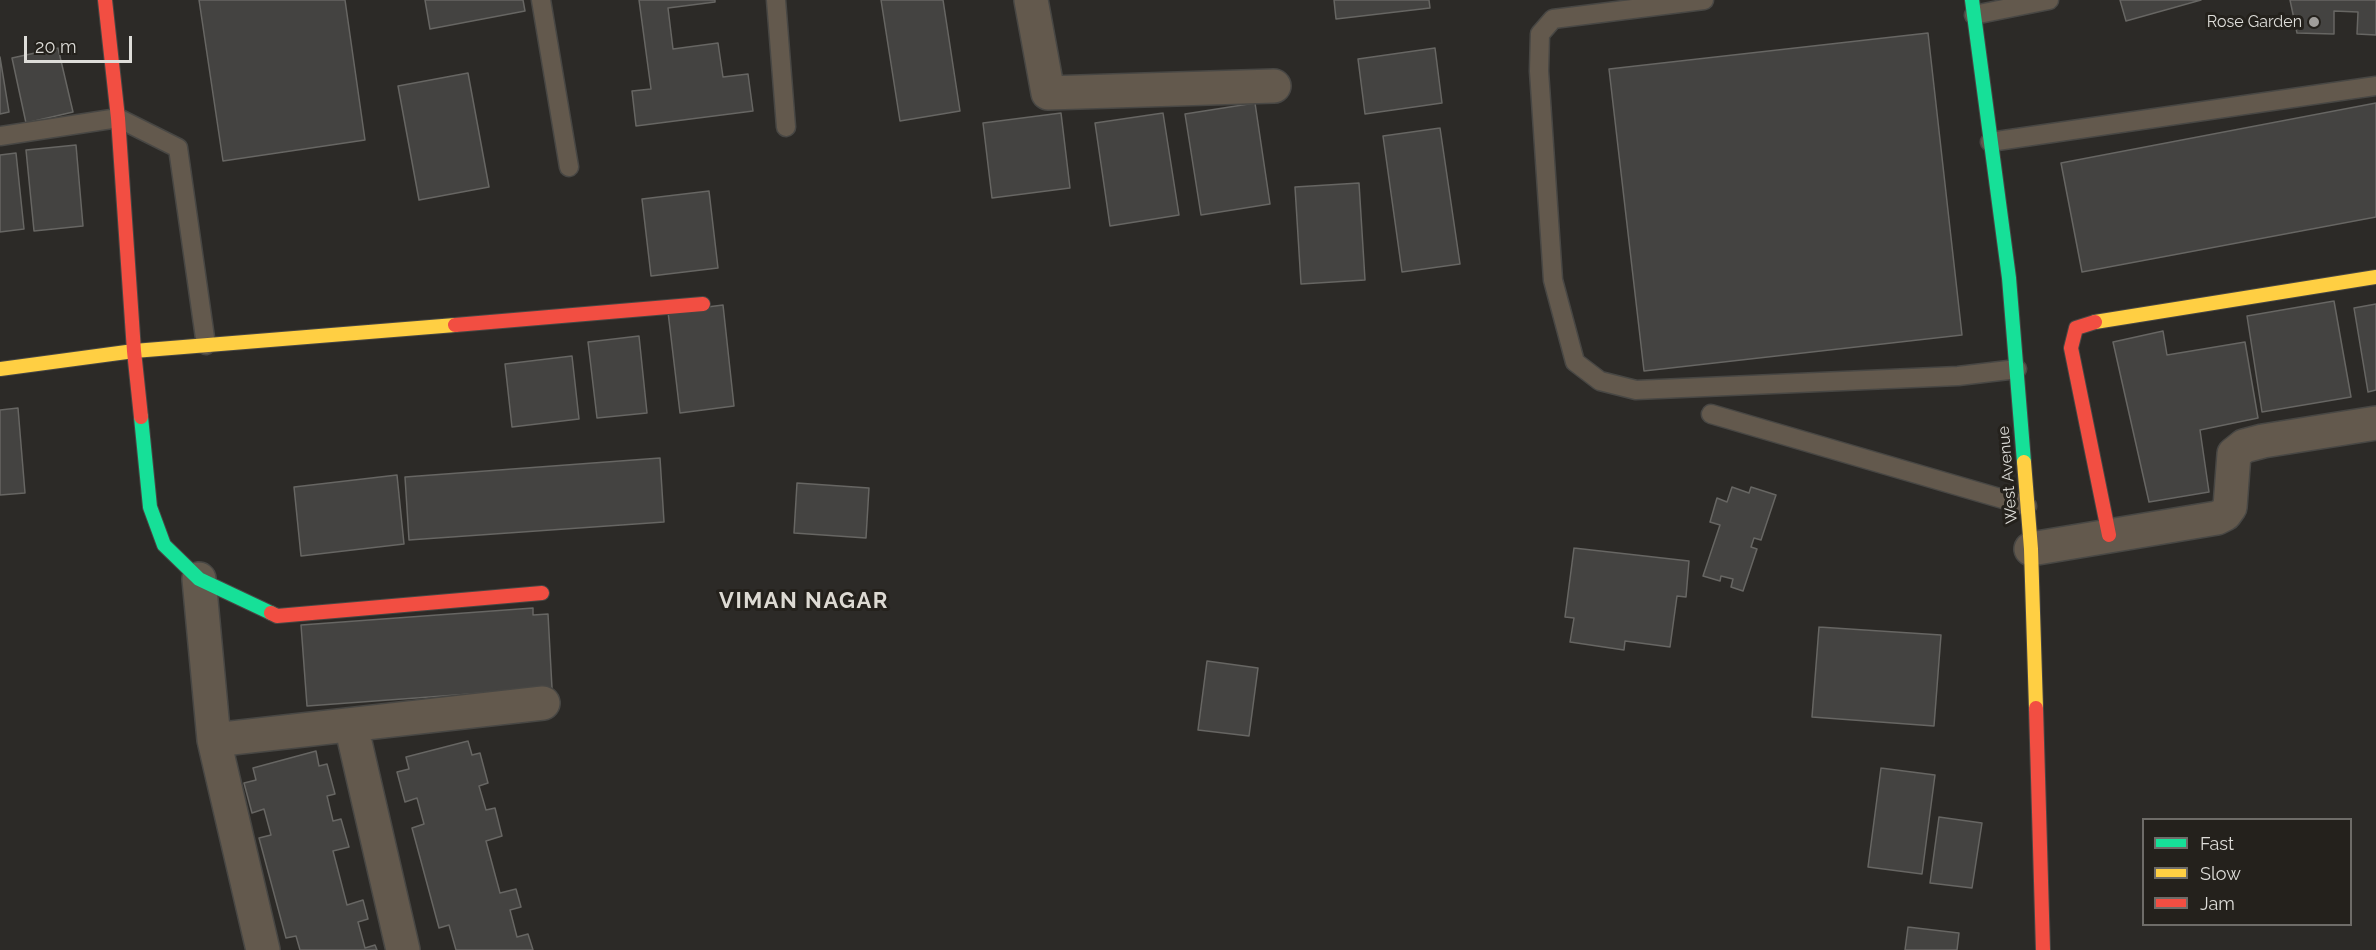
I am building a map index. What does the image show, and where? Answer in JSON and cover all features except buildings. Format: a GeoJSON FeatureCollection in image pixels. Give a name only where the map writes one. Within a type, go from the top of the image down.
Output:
{"type":"FeatureCollection","features":[{"type":"Feature","properties":{"kind":"street"},"geometry":{"type":"LineString","coordinates":[[105,0],[118,118],[134,351],[150,507],[164,545],[199,579],[277,616],[542,593]]}},
{"type":"Feature","properties":{"kind":"street"},"geometry":{"type":"LineString","coordinates":[[1031,0],[1048,93],[1274,86]]}},
{"type":"Feature","properties":{"kind":"street","name":"West Avenue"},"geometry":{"type":"LineString","coordinates":[[1973,8],[2009,278],[2031,549],[2043,950]]}},
{"type":"Feature","properties":{"kind":"street"},"geometry":{"type":"LineString","coordinates":[[2109,536],[2072,348],[2076,328],[2085,324],[2376,277]]}},
{"type":"Feature","properties":{"kind":"street"},"geometry":{"type":"LineString","coordinates":[[0,369],[134,351],[703,304]]}},
{"type":"Feature","properties":{"kind":"street"},"geometry":{"type":"LineString","coordinates":[[2031,549],[2217,518],[2225,514],[2230,507],[2234,454],[2244,446],[2376,423]]}},
{"type":"Feature","properties":{"kind":"street"},"geometry":{"type":"LineString","coordinates":[[199,579],[214,740],[263,950]]}},
{"type":"Feature","properties":{"kind":"street"},"geometry":{"type":"LineString","coordinates":[[214,740],[543,703]]}},
{"type":"Feature","properties":{"kind":"street"},"geometry":{"type":"LineString","coordinates":[[351,725],[404,950]]}},
{"type":"Feature","properties":{"kind":"lane"},"geometry":{"type":"LineString","coordinates":[[541,0],[569,167]]}},
{"type":"Feature","properties":{"kind":"lane"},"geometry":{"type":"LineString","coordinates":[[776,0],[786,128]]}},
{"type":"Feature","properties":{"kind":"lane"},"geometry":{"type":"LineString","coordinates":[[1704,0],[1553,19],[1540,34],[1539,71],[1553,280],[1575,362],[1600,381],[1636,390],[1958,376],[2017,369]]}},
{"type":"Feature","properties":{"kind":"lane"},"geometry":{"type":"LineString","coordinates":[[1973,8],[2049,0]]}},
{"type":"Feature","properties":{"kind":"lane"},"geometry":{"type":"LineString","coordinates":[[1990,142],[2376,86]]}},
{"type":"Feature","properties":{"kind":"lane"},"geometry":{"type":"LineString","coordinates":[[0,136],[118,118],[178,148],[206,345]]}},
{"type":"Feature","properties":{"kind":"lane"},"geometry":{"type":"LineString","coordinates":[[1711,414],[2027,506]]}},
{"type":"Feature","properties":{"kind":"traffic: fast"},"geometry":{"type":"LineString","coordinates":[[1972,0],[2009,278],[2024,462]]}},
{"type":"Feature","properties":{"kind":"traffic: fast"},"geometry":{"type":"LineString","coordinates":[[141,417],[150,507],[164,545],[199,579],[271,613]]}},
{"type":"Feature","properties":{"kind":"traffic: slow"},"geometry":{"type":"LineString","coordinates":[[2095,322],[2376,277]]}},
{"type":"Feature","properties":{"kind":"traffic: slow"},"geometry":{"type":"LineString","coordinates":[[0,369],[134,351],[455,325]]}},
{"type":"Feature","properties":{"kind":"traffic: slow"},"geometry":{"type":"LineString","coordinates":[[2024,462],[2031,549],[2036,708]]}},
{"type":"Feature","properties":{"kind":"traffic: jam"},"geometry":{"type":"LineString","coordinates":[[105,0],[118,118],[134,351],[141,417]]}},
{"type":"Feature","properties":{"kind":"traffic: jam"},"geometry":{"type":"LineString","coordinates":[[455,325],[703,304]]}},
{"type":"Feature","properties":{"kind":"traffic: jam"},"geometry":{"type":"LineString","coordinates":[[2095,322],[2076,328],[2071,348],[2109,535]]}},
{"type":"Feature","properties":{"kind":"traffic: jam"},"geometry":{"type":"LineString","coordinates":[[271,613],[277,616],[542,593]]}},
{"type":"Feature","properties":{"kind":"traffic: jam"},"geometry":{"type":"LineString","coordinates":[[2036,708],[2043,950]]}},
{"type":"Feature","properties":{"kind":"place","name":"Rose Garden"},"geometry":{"type":"Point","coordinates":[2314,22]}},
{"type":"Feature","properties":{"kind":"district","name":"VIMAN NAGAR"},"geometry":{"type":"Point","coordinates":[804,601]}}]}
